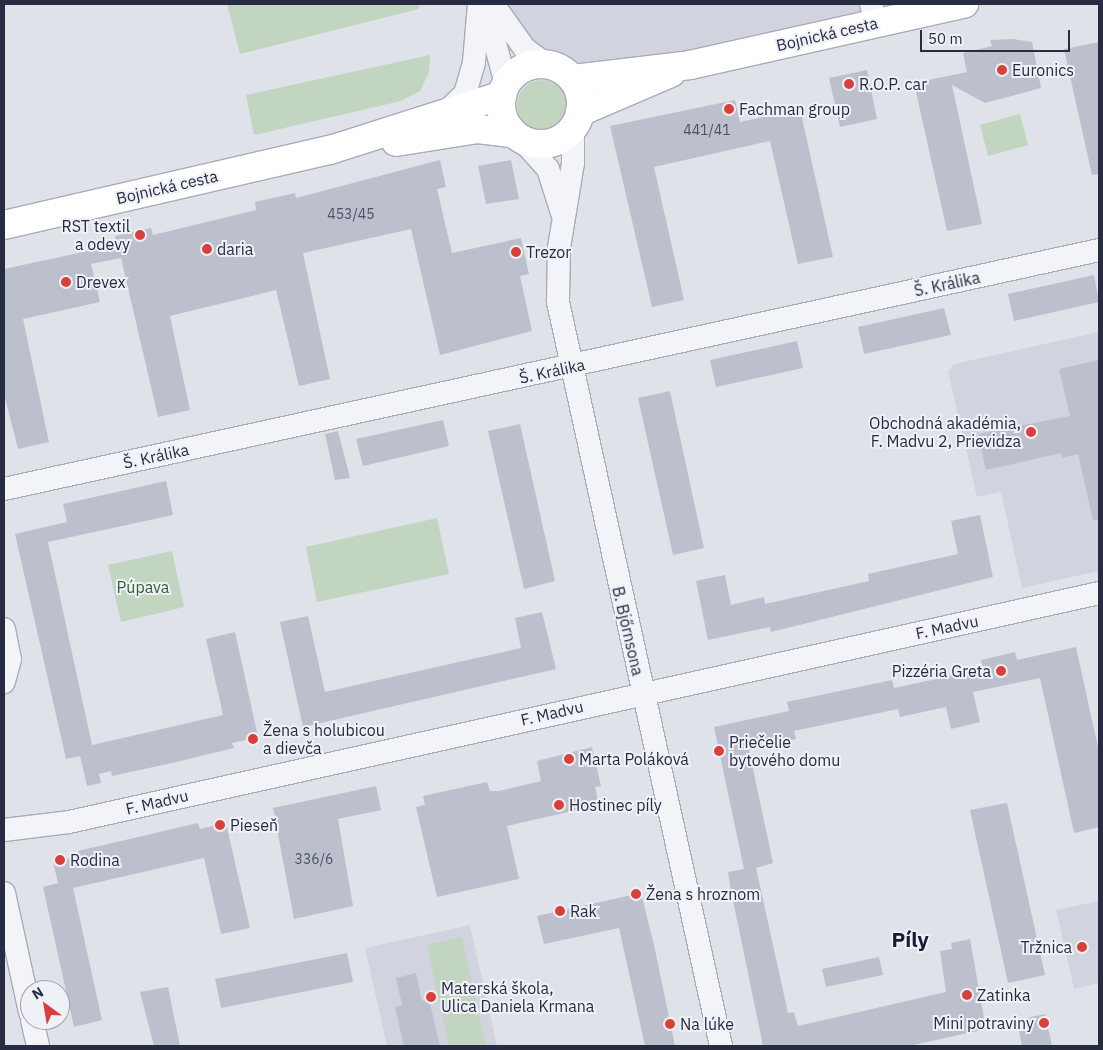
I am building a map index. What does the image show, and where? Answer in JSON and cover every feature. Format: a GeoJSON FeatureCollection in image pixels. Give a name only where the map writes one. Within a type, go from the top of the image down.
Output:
{"type":"FeatureCollection","features":[{"type":"Feature","properties":{"kind":"street"},"geometry":{"type":"LineString","coordinates":[[443,114],[465,94],[474,62],[479,4]]}},
{"type":"Feature","properties":{"kind":"street"},"geometry":{"type":"LineString","coordinates":[[485,4],[504,90],[502,116],[517,136]]}},
{"type":"Feature","properties":{"kind":"street"},"geometry":{"type":"LineString","coordinates":[[494,4],[525,49],[544,63],[560,68],[573,79],[581,98],[577,120]]}},
{"type":"Feature","properties":{"kind":"street","name":"Bojnická cesta"},"geometry":{"type":"LineString","coordinates":[[573,79],[690,65],[873,14],[964,4]]}},
{"type":"Feature","properties":{"kind":"street","name":"Bojnická cesta"},"geometry":{"type":"LineString","coordinates":[[330,150],[443,114],[504,90],[526,66],[544,63]]}},
{"type":"Feature","properties":{"kind":"street","name":"Bojnická cesta"},"geometry":{"type":"LineString","coordinates":[[4,225],[330,150],[459,131],[517,136],[546,144],[577,120],[690,65]]}},
{"type":"Feature","properties":{"kind":"street","name":"B. Bjőrnsona"},"geometry":{"type":"LineString","coordinates":[[577,120],[573,163],[562,214],[558,302],[569,368],[721,1046]]}},
{"type":"Feature","properties":{"kind":"street","name":"B. Bjőrnsona"},"geometry":{"type":"LineString","coordinates":[[517,136],[548,169],[562,214]]}},
{"type":"Feature","properties":{"kind":"street","name":"Š. Králika"},"geometry":{"type":"LineString","coordinates":[[4,489],[569,368],[1099,250]]}},
{"type":"Feature","properties":{"kind":"street","name":"F. Madvu"},"geometry":{"type":"LineString","coordinates":[[4,830],[69,822],[642,693],[1099,593]]}},
{"type":"Feature","properties":{"kind":"street"},"geometry":{"type":"LineString","coordinates":[[4,629],[10,659],[4,682]]}},
{"type":"Feature","properties":{"kind":"street"},"geometry":{"type":"LineString","coordinates":[[4,893],[23,980]]}},
{"type":"Feature","properties":{"kind":"street"},"geometry":{"type":"LineString","coordinates":[[34,1030],[38,1046]]}},
{"type":"Feature","properties":{"kind":"shaded area"},"geometry":{"type":"Polygon","coordinates":[[[492,4],[869,4],[874,23],[593,80],[544,53],[492,4]]]}},
{"type":"Feature","properties":{"kind":"shaded area","name":"Obchodná akadémia, F. Madvu 2, Prievidza"},"geometry":{"type":"Polygon","coordinates":[[[1099,332],[1099,571],[1022,588],[1001,492],[977,497],[948,372],[954,364],[1099,332]]]}},
{"type":"Feature","properties":{"kind":"shaded area","name":"Tržnica"},"geometry":{"type":"Polygon","coordinates":[[[1099,901],[1099,983],[1074,989],[1056,910],[1099,901]]]}},
{"type":"Feature","properties":{"kind":"shaded area","name":"Materská škola, Ulica Daniela Krmana"},"geometry":{"type":"Polygon","coordinates":[[[470,925],[497,1046],[387,1046],[365,948],[470,925]]]}},
{"type":"Feature","properties":{"kind":"green space"},"geometry":{"type":"Polygon","coordinates":[[[227,4],[419,4],[419,9],[240,54],[227,4]]]}},
{"type":"Feature","properties":{"kind":"green space"},"geometry":{"type":"Polygon","coordinates":[[[430,55],[429,72],[420,91],[401,101],[254,135],[246,95],[430,55]]]}},
{"type":"Feature","properties":{"kind":"green space"},"geometry":{"type":"Polygon","coordinates":[[[537,80],[547,80],[560,87],[567,100],[567,110],[560,123],[547,130],[537,130],[528,126],[521,119],[517,110],[517,100],[521,91],[528,84],[537,80]]]}},
{"type":"Feature","properties":{"kind":"green space"},"geometry":{"type":"Polygon","coordinates":[[[1020,114],[1028,145],[988,156],[980,125],[1020,114]]]}},
{"type":"Feature","properties":{"kind":"green space"},"geometry":{"type":"Polygon","coordinates":[[[437,518],[449,574],[317,602],[306,547],[437,518]]]}},
{"type":"Feature","properties":{"kind":"green space","name":"Púpava"},"geometry":{"type":"Polygon","coordinates":[[[172,551],[184,607],[121,622],[108,565],[172,551]]]}},
{"type":"Feature","properties":{"kind":"green space"},"geometry":{"type":"Polygon","coordinates":[[[462,937],[486,1046],[449,1046],[427,945],[462,937]]]}},
{"type":"Feature","properties":{"kind":"building"},"geometry":{"type":"Polygon","coordinates":[[[1013,39],[1032,42],[1041,88],[985,103],[952,85],[982,224],[947,231],[914,83],[967,72],[963,53],[992,46],[990,40],[1013,39]]]}},
{"type":"Feature","properties":{"kind":"building"},"geometry":{"type":"Polygon","coordinates":[[[1099,42],[1099,174],[1092,175],[1064,49],[1099,42]]]}},
{"type":"Feature","properties":{"kind":"building"},"geometry":{"type":"Polygon","coordinates":[[[867,70],[877,119],[840,127],[829,78],[867,70]]]}},
{"type":"Feature","properties":{"kind":"building"},"geometry":{"type":"Polygon","coordinates":[[[735,100],[740,122],[800,109],[833,257],[798,264],[770,141],[654,167],[684,300],[652,307],[610,126],[735,100]]]}},
{"type":"Feature","properties":{"kind":"building"},"geometry":{"type":"Polygon","coordinates":[[[440,160],[446,187],[437,189],[452,253],[521,238],[529,274],[520,276],[532,331],[440,355],[411,229],[303,253],[330,379],[299,386],[276,290],[170,316],[190,410],[158,417],[121,258],[91,264],[100,302],[23,319],[49,442],[18,449],[4,394],[4,269],[116,245],[115,236],[151,228],[153,235],[256,210],[255,202],[295,193],[296,198],[440,160]]]}},
{"type":"Feature","properties":{"kind":"building"},"geometry":{"type":"Polygon","coordinates":[[[511,160],[519,199],[486,204],[478,166],[511,160]]]}},
{"type":"Feature","properties":{"kind":"building"},"geometry":{"type":"Polygon","coordinates":[[[1094,275],[1099,302],[1014,321],[1008,294],[1094,275]]]}},
{"type":"Feature","properties":{"kind":"building"},"geometry":{"type":"Polygon","coordinates":[[[944,308],[951,335],[864,354],[858,327],[944,308]]]}},
{"type":"Feature","properties":{"kind":"building"},"geometry":{"type":"Polygon","coordinates":[[[797,341],[803,368],[716,387],[710,360],[797,341]]]}},
{"type":"Feature","properties":{"kind":"building"},"geometry":{"type":"Polygon","coordinates":[[[1099,360],[1099,520],[1093,520],[1078,454],[1062,458],[1061,453],[986,470],[978,434],[1070,416],[1059,369],[1099,360]]]}},
{"type":"Feature","properties":{"kind":"building"},"geometry":{"type":"Polygon","coordinates":[[[670,391],[704,548],[673,555],[638,398],[670,391]]]}},
{"type":"Feature","properties":{"kind":"building"},"geometry":{"type":"Polygon","coordinates":[[[443,420],[449,446],[363,466],[356,439],[443,420]]]}},
{"type":"Feature","properties":{"kind":"building"},"geometry":{"type":"Polygon","coordinates":[[[520,424],[555,581],[524,589],[488,431],[520,424]]]}},
{"type":"Feature","properties":{"kind":"building"},"geometry":{"type":"Polygon","coordinates":[[[338,431],[350,478],[335,480],[325,434],[338,431]]]}},
{"type":"Feature","properties":{"kind":"building"},"geometry":{"type":"Polygon","coordinates":[[[166,481],[173,515],[48,542],[92,745],[223,715],[206,639],[235,632],[258,737],[232,743],[234,748],[172,763],[112,776],[111,771],[99,774],[101,783],[87,786],[80,756],[66,759],[15,534],[67,522],[63,504],[166,481]]]}},
{"type":"Feature","properties":{"kind":"building"},"geometry":{"type":"Polygon","coordinates":[[[980,515],[993,577],[771,632],[770,627],[708,640],[696,581],[725,575],[731,605],[764,597],[765,604],[869,581],[868,574],[958,554],[951,521],[980,515]]]}},
{"type":"Feature","properties":{"kind":"building"},"geometry":{"type":"Polygon","coordinates":[[[542,612],[556,669],[303,727],[280,622],[308,616],[325,692],[521,648],[515,618],[542,612]]]}},
{"type":"Feature","properties":{"kind":"building"},"geometry":{"type":"Polygon","coordinates":[[[1076,647],[1099,752],[1099,827],[1074,833],[1040,678],[973,692],[980,722],[951,729],[946,707],[900,717],[898,709],[794,731],[796,739],[749,750],[773,863],[756,868],[788,1013],[794,1012],[798,1026],[946,992],[940,951],[952,949],[951,943],[970,939],[986,1029],[909,1046],[763,1046],[730,886],[728,872],[744,869],[714,727],[789,711],[787,702],[892,680],[894,688],[983,669],[981,660],[1015,652],[1017,660],[1076,647]]]}},
{"type":"Feature","properties":{"kind":"building"},"geometry":{"type":"Polygon","coordinates":[[[592,747],[601,786],[595,787],[599,805],[507,826],[519,879],[437,897],[416,807],[425,805],[423,796],[487,782],[490,791],[499,791],[541,781],[537,761],[592,747]]]}},
{"type":"Feature","properties":{"kind":"building"},"geometry":{"type":"Polygon","coordinates":[[[376,786],[381,810],[338,819],[353,906],[294,919],[273,808],[376,786]]]}},
{"type":"Feature","properties":{"kind":"building"},"geometry":{"type":"Polygon","coordinates":[[[1007,803],[1045,975],[1008,983],[970,810],[1007,803]]]}},
{"type":"Feature","properties":{"kind":"building"},"geometry":{"type":"Polygon","coordinates":[[[198,823],[200,829],[226,823],[250,928],[221,934],[204,858],[73,888],[102,1020],[74,1027],[70,1009],[70,980],[64,980],[43,887],[58,883],[53,862],[79,856],[78,851],[198,823]]]}},
{"type":"Feature","properties":{"kind":"building"},"geometry":{"type":"Polygon","coordinates":[[[641,893],[675,1046],[645,1046],[619,928],[544,944],[537,916],[641,893]]]}},
{"type":"Feature","properties":{"kind":"building"},"geometry":{"type":"Polygon","coordinates":[[[347,953],[353,982],[221,1008],[215,979],[347,953]]]}},
{"type":"Feature","properties":{"kind":"building"},"geometry":{"type":"Polygon","coordinates":[[[879,957],[883,975],[826,987],[822,969],[879,957]]]}},
{"type":"Feature","properties":{"kind":"building"},"geometry":{"type":"Polygon","coordinates":[[[416,973],[422,1001],[429,999],[440,1046],[404,1046],[395,1007],[402,1005],[396,978],[416,973]]]}},
{"type":"Feature","properties":{"kind":"building"},"geometry":{"type":"Polygon","coordinates":[[[168,987],[180,1046],[154,1046],[140,992],[168,987]]]}},
{"type":"Feature","properties":{"kind":"building"},"geometry":{"type":"Polygon","coordinates":[[[1045,1014],[1052,1046],[1022,1046],[1017,1020],[1045,1014]]]}},
{"type":"Feature","properties":{"kind":"place","name":"Euronics"},"geometry":{"type":"Point","coordinates":[1002,70]}},
{"type":"Feature","properties":{"kind":"place","name":"R.O.P. car"},"geometry":{"type":"Point","coordinates":[849,84]}},
{"type":"Feature","properties":{"kind":"place","name":"Fachman group"},"geometry":{"type":"Point","coordinates":[729,109]}},
{"type":"Feature","properties":{"kind":"place","name":"RST textil a odevy"},"geometry":{"type":"Point","coordinates":[140,235]}},
{"type":"Feature","properties":{"kind":"place","name":"daria"},"geometry":{"type":"Point","coordinates":[207,249]}},
{"type":"Feature","properties":{"kind":"place","name":"Trezor"},"geometry":{"type":"Point","coordinates":[516,252]}},
{"type":"Feature","properties":{"kind":"place","name":"Drevex"},"geometry":{"type":"Point","coordinates":[66,282]}},
{"type":"Feature","properties":{"kind":"place","name":"Obchodná akadémia, F. Madvu 2, Prievidza"},"geometry":{"type":"Point","coordinates":[1031,432]}},
{"type":"Feature","properties":{"kind":"place","name":"Pizzéria Greta"},"geometry":{"type":"Point","coordinates":[1001,671]}},
{"type":"Feature","properties":{"kind":"place","name":"Žena s holubicou a dievča"},"geometry":{"type":"Point","coordinates":[253,739]}},
{"type":"Feature","properties":{"kind":"place","name":"Priečelie bytového domu"},"geometry":{"type":"Point","coordinates":[719,751]}},
{"type":"Feature","properties":{"kind":"place","name":"Marta Poláková"},"geometry":{"type":"Point","coordinates":[569,759]}},
{"type":"Feature","properties":{"kind":"place","name":"Hostinec píly"},"geometry":{"type":"Point","coordinates":[559,805]}},
{"type":"Feature","properties":{"kind":"place","name":"Pieseň"},"geometry":{"type":"Point","coordinates":[220,825]}},
{"type":"Feature","properties":{"kind":"place","name":"Rodina"},"geometry":{"type":"Point","coordinates":[60,860]}},
{"type":"Feature","properties":{"kind":"place","name":"Žena s hroznom"},"geometry":{"type":"Point","coordinates":[636,894]}},
{"type":"Feature","properties":{"kind":"place","name":"Rak"},"geometry":{"type":"Point","coordinates":[560,911]}},
{"type":"Feature","properties":{"kind":"place","name":"Tržnica"},"geometry":{"type":"Point","coordinates":[1082,947]}},
{"type":"Feature","properties":{"kind":"place","name":"Zatinka"},"geometry":{"type":"Point","coordinates":[967,995]}},
{"type":"Feature","properties":{"kind":"place","name":"Materská škola, Ulica Daniela Krmana"},"geometry":{"type":"Point","coordinates":[431,997]}},
{"type":"Feature","properties":{"kind":"place","name":"Mini potraviny"},"geometry":{"type":"Point","coordinates":[1044,1023]}},
{"type":"Feature","properties":{"kind":"place","name":"Na lúke"},"geometry":{"type":"Point","coordinates":[670,1024]}},
{"type":"Feature","properties":{"kind":"district","name":"Píly"},"geometry":{"type":"Point","coordinates":[910,939]}}]}
